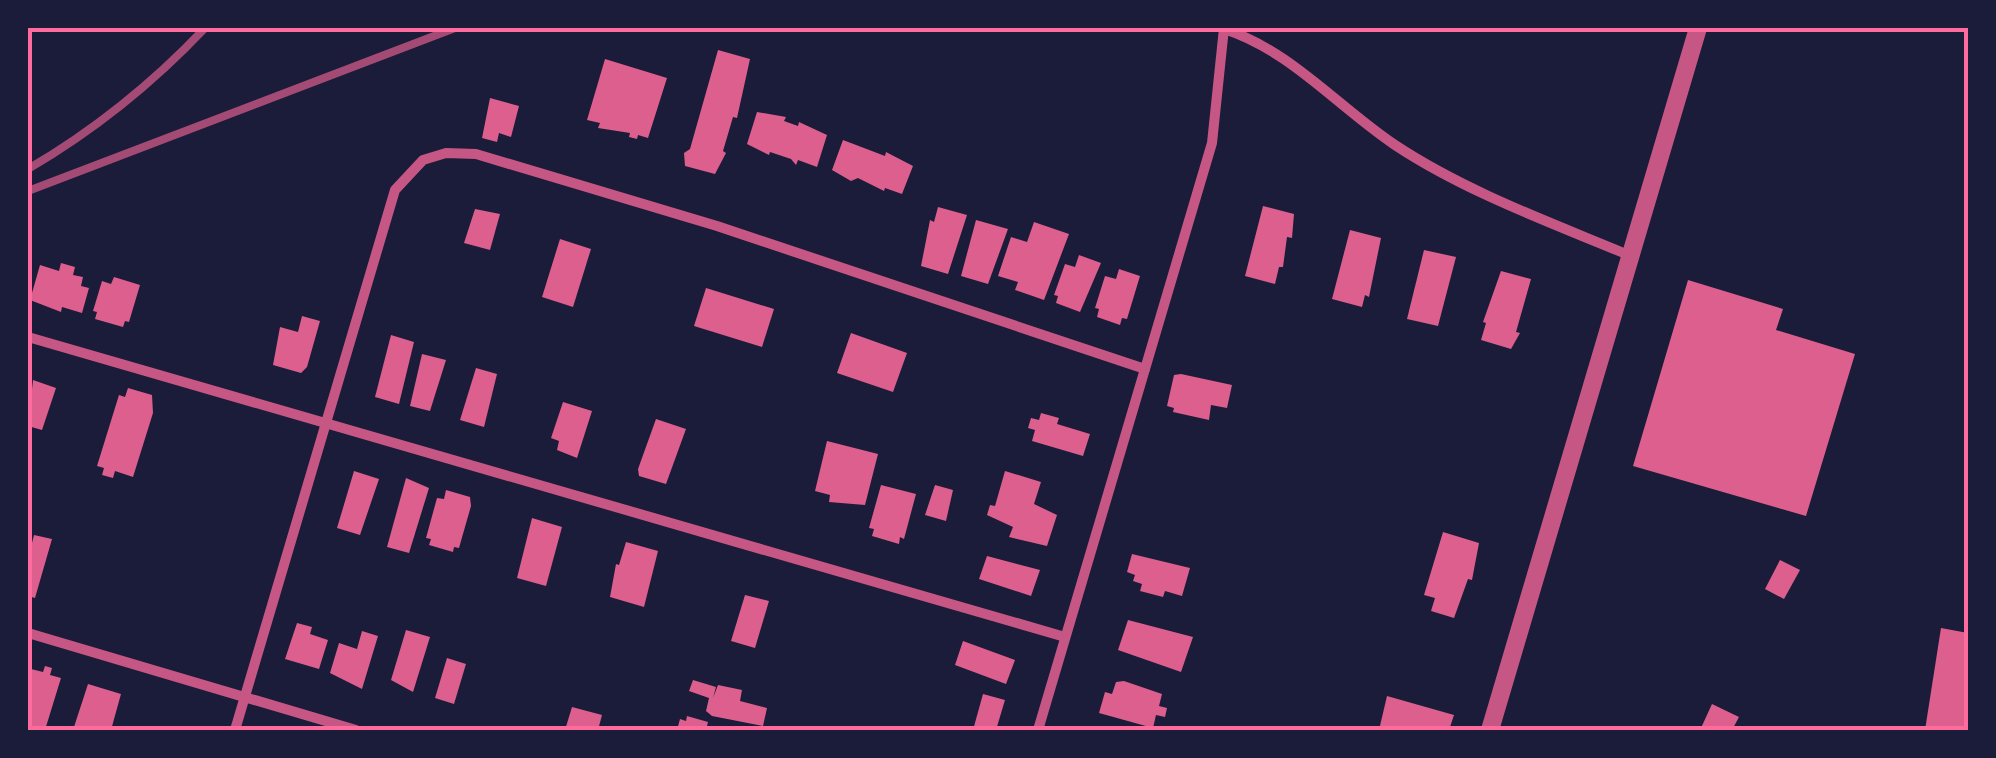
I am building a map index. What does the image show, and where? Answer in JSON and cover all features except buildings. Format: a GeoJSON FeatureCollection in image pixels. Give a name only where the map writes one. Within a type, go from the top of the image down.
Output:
{"type":"FeatureCollection","features":[{"type":"Feature","properties":{"kind":"street"},"geometry":{"type":"LineString","coordinates":[[1038,730],[1212,143],[1224,28],[1276,52],[1381,135],[1431,166],[1631,256]]}},
{"type":"Feature","properties":{"kind":"street"},"geometry":{"type":"LineString","coordinates":[[1490,730],[1698,28]]}},
{"type":"Feature","properties":{"kind":"street"},"geometry":{"type":"LineString","coordinates":[[235,730],[395,190],[423,160],[446,152],[491,159],[717,226],[1145,369]]}},
{"type":"Feature","properties":{"kind":"street"},"geometry":{"type":"LineString","coordinates":[[28,337],[1065,638]]}},
{"type":"Feature","properties":{"kind":"street"},"geometry":{"type":"LineString","coordinates":[[28,633],[356,730]]}},
{"type":"Feature","properties":{"kind":"railway"},"geometry":{"type":"LineString","coordinates":[[28,169],[122,105],[205,28]]}},
{"type":"Feature","properties":{"kind":"railway"},"geometry":{"type":"LineString","coordinates":[[28,191],[455,28]]}}]}
